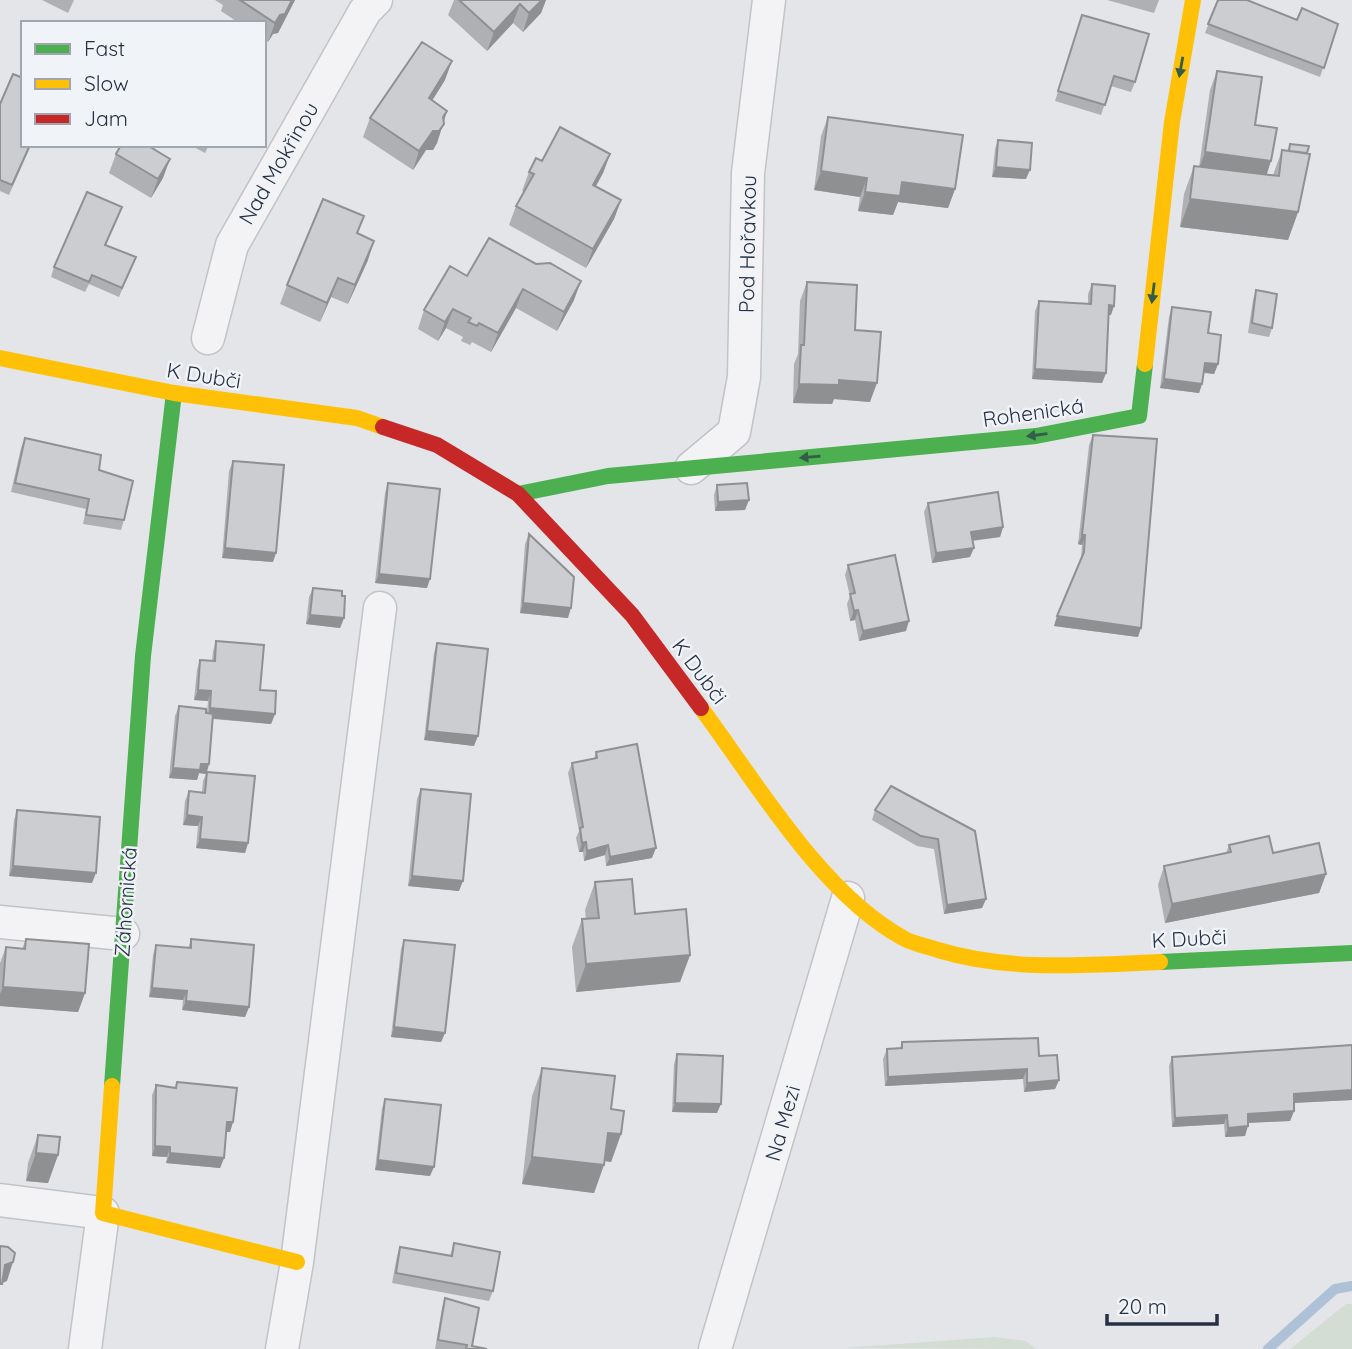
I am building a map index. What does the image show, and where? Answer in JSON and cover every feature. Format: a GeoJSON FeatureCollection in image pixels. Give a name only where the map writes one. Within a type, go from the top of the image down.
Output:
{"type":"FeatureCollection","features":[{"type":"Feature","properties":{"kind":"street","name":"Nad Mokřinou"},"geometry":{"type":"LineString","coordinates":[[208,338],[232,245],[365,11],[376,0]]}},
{"type":"Feature","properties":{"kind":"street","name":"Pod Hořavkou"},"geometry":{"type":"LineString","coordinates":[[691,468],[734,432],[744,377],[748,173],[769,0]]}},
{"type":"Feature","properties":{"kind":"street","name":"Rohenická"},"geometry":{"type":"LineString","coordinates":[[517,494],[608,476],[1036,436],[1139,416],[1172,122],[1193,0]]}},
{"type":"Feature","properties":{"kind":"street","name":"K Dubči"},"geometry":{"type":"LineString","coordinates":[[0,358],[174,393],[357,418],[437,445],[517,494],[632,615],[812,858],[848,898],[904,939],[968,959],[1040,967],[1352,953]]}},
{"type":"Feature","properties":{"kind":"street","name":"Záhornická"},"geometry":{"type":"LineString","coordinates":[[103,1213],[143,656],[174,393]]}},
{"type":"Feature","properties":{"kind":"street"},"geometry":{"type":"LineString","coordinates":[[282,1349],[297,1262],[380,608]]}},
{"type":"Feature","properties":{"kind":"street","name":"Na Mezi"},"geometry":{"type":"LineString","coordinates":[[715,1349],[848,898]]}},
{"type":"Feature","properties":{"kind":"street"},"geometry":{"type":"LineString","coordinates":[[0,922],[123,934]]}},
{"type":"Feature","properties":{"kind":"street"},"geometry":{"type":"LineString","coordinates":[[0,1200],[103,1213],[297,1262]]}},
{"type":"Feature","properties":{"kind":"street"},"geometry":{"type":"LineString","coordinates":[[85,1349],[103,1213]]}},
{"type":"Feature","properties":{"kind":"shaded area"},"geometry":{"type":"Polygon","coordinates":[[[1346,1304],[1352,1304],[1352,1349],[1290,1349],[1346,1304]]]}},
{"type":"Feature","properties":{"kind":"shaded area"},"geometry":{"type":"Polygon","coordinates":[[[994,1337],[1026,1341],[1036,1349],[845,1348],[994,1337]]]}},
{"type":"Feature","properties":{"kind":"building"},"geometry":{"type":"Polygon","coordinates":[[[240,0],[292,0],[285,14],[280,15],[275,23],[240,0]]]}},
{"type":"Feature","properties":{"kind":"building"},"geometry":{"type":"Polygon","coordinates":[[[459,0],[542,0],[529,13],[520,4],[494,32],[459,0]]]}},
{"type":"Feature","properties":{"kind":"building"},"geometry":{"type":"Polygon","coordinates":[[[1218,0],[1247,0],[1297,20],[1302,8],[1338,24],[1324,68],[1208,24],[1218,0]]]}},
{"type":"Feature","properties":{"kind":"building"},"geometry":{"type":"Polygon","coordinates":[[[1082,15],[1149,34],[1135,82],[1114,76],[1105,105],[1058,91],[1082,15]]]}},
{"type":"Feature","properties":{"kind":"building"},"geometry":{"type":"Polygon","coordinates":[[[422,42],[452,61],[429,98],[447,111],[443,117],[444,124],[439,131],[433,131],[419,151],[370,118],[422,42]]]}},
{"type":"Feature","properties":{"kind":"building"},"geometry":{"type":"Polygon","coordinates":[[[1217,71],[1262,77],[1255,125],[1277,128],[1271,161],[1205,152],[1217,71]]]}},
{"type":"Feature","properties":{"kind":"building"},"geometry":{"type":"Polygon","coordinates":[[[13,74],[21,77],[21,147],[29,147],[12,185],[0,180],[0,104],[13,74]]]}},
{"type":"Feature","properties":{"kind":"building"},"geometry":{"type":"Polygon","coordinates":[[[828,117],[963,135],[955,189],[902,182],[900,196],[865,192],[867,178],[821,171],[828,117]]]}},
{"type":"Feature","properties":{"kind":"building"},"geometry":{"type":"Polygon","coordinates":[[[560,127],[610,154],[593,185],[621,200],[593,249],[516,206],[534,174],[529,172],[536,158],[542,161],[560,127]]]}},
{"type":"Feature","properties":{"kind":"building"},"geometry":{"type":"Polygon","coordinates":[[[998,140],[1032,143],[1030,170],[996,167],[998,140]]]}},
{"type":"Feature","properties":{"kind":"building"},"geometry":{"type":"Polygon","coordinates":[[[1290,144],[1309,146],[1307,153],[1289,151],[1290,144]]]}},
{"type":"Feature","properties":{"kind":"building"},"geometry":{"type":"Polygon","coordinates":[[[120,147],[150,147],[170,159],[158,179],[116,154],[120,147]]]}},
{"type":"Feature","properties":{"kind":"building"},"geometry":{"type":"Polygon","coordinates":[[[1282,150],[1310,154],[1298,212],[1190,199],[1194,166],[1279,176],[1282,150]]]}},
{"type":"Feature","properties":{"kind":"building"},"geometry":{"type":"Polygon","coordinates":[[[87,192],[122,207],[105,245],[136,257],[122,288],[92,275],[89,282],[54,267],[87,192]]]}},
{"type":"Feature","properties":{"kind":"building"},"geometry":{"type":"Polygon","coordinates":[[[323,199],[364,216],[357,233],[374,241],[355,285],[338,278],[327,303],[287,285],[323,199]]]}},
{"type":"Feature","properties":{"kind":"building"},"geometry":{"type":"Polygon","coordinates":[[[489,238],[536,264],[550,263],[581,281],[564,312],[523,289],[498,333],[479,323],[477,326],[468,322],[471,318],[453,309],[445,322],[424,310],[450,266],[467,276],[489,238]]]}},
{"type":"Feature","properties":{"kind":"building"},"geometry":{"type":"Polygon","coordinates":[[[807,282],[857,285],[855,330],[881,332],[877,383],[839,380],[839,385],[799,384],[807,282]]]}},
{"type":"Feature","properties":{"kind":"building"},"geometry":{"type":"Polygon","coordinates":[[[1092,284],[1115,286],[1114,306],[1109,305],[1106,373],[1035,369],[1039,301],[1091,304],[1092,284]]]}},
{"type":"Feature","properties":{"kind":"building"},"geometry":{"type":"Polygon","coordinates":[[[1256,290],[1277,294],[1272,328],[1252,323],[1256,290]]]}},
{"type":"Feature","properties":{"kind":"building"},"geometry":{"type":"Polygon","coordinates":[[[1172,307],[1211,312],[1208,333],[1221,335],[1218,364],[1205,363],[1202,384],[1164,379],[1172,307]]]}},
{"type":"Feature","properties":{"kind":"building"},"geometry":{"type":"Polygon","coordinates":[[[1093,435],[1157,439],[1141,628],[1057,616],[1084,552],[1085,535],[1082,535],[1093,435]]]}},
{"type":"Feature","properties":{"kind":"building"},"geometry":{"type":"Polygon","coordinates":[[[25,438],[101,455],[99,470],[133,481],[124,520],[86,515],[89,499],[15,483],[25,438]]]}},
{"type":"Feature","properties":{"kind":"building"},"geometry":{"type":"Polygon","coordinates":[[[233,461],[284,465],[276,553],[225,548],[233,461]]]}},
{"type":"Feature","properties":{"kind":"building"},"geometry":{"type":"Polygon","coordinates":[[[388,483],[440,489],[430,579],[379,574],[388,483]]]}},
{"type":"Feature","properties":{"kind":"building"},"geometry":{"type":"Polygon","coordinates":[[[747,483],[749,500],[718,502],[717,485],[747,483]]]}},
{"type":"Feature","properties":{"kind":"building"},"geometry":{"type":"Polygon","coordinates":[[[998,492],[1003,527],[971,532],[974,548],[936,553],[928,503],[998,492]]]}},
{"type":"Feature","properties":{"kind":"building"},"geometry":{"type":"Polygon","coordinates":[[[529,534],[574,577],[571,608],[523,603],[529,534]]]}},
{"type":"Feature","properties":{"kind":"building"},"geometry":{"type":"Polygon","coordinates":[[[895,555],[909,621],[863,631],[858,610],[854,611],[850,594],[855,593],[848,565],[895,555]]]}},
{"type":"Feature","properties":{"kind":"building"},"geometry":{"type":"Polygon","coordinates":[[[313,588],[342,591],[342,596],[345,596],[344,618],[310,615],[313,588]]]}},
{"type":"Feature","properties":{"kind":"building"},"geometry":{"type":"Polygon","coordinates":[[[216,641],[264,645],[260,690],[276,691],[275,714],[210,708],[211,691],[198,690],[200,660],[215,661],[216,641]]]}},
{"type":"Feature","properties":{"kind":"building"},"geometry":{"type":"Polygon","coordinates":[[[437,643],[488,649],[478,736],[427,731],[437,643]]]}},
{"type":"Feature","properties":{"kind":"building"},"geometry":{"type":"Polygon","coordinates":[[[179,706],[206,709],[206,713],[213,714],[209,764],[201,764],[200,770],[173,768],[179,706]]]}},
{"type":"Feature","properties":{"kind":"building"},"geometry":{"type":"Polygon","coordinates":[[[637,744],[656,848],[610,857],[608,845],[587,851],[586,842],[582,843],[580,828],[583,827],[572,763],[597,758],[596,752],[637,744]]]}},
{"type":"Feature","properties":{"kind":"building"},"geometry":{"type":"Polygon","coordinates":[[[207,772],[255,776],[248,843],[200,839],[202,817],[187,815],[189,791],[205,793],[207,772]]]}},
{"type":"Feature","properties":{"kind":"building"},"geometry":{"type":"Polygon","coordinates":[[[891,786],[975,831],[986,899],[947,905],[938,839],[921,836],[875,810],[891,786]]]}},
{"type":"Feature","properties":{"kind":"building"},"geometry":{"type":"Polygon","coordinates":[[[421,789],[471,794],[463,881],[412,876],[421,789]]]}},
{"type":"Feature","properties":{"kind":"building"},"geometry":{"type":"Polygon","coordinates":[[[17,810],[100,817],[96,873],[13,866],[17,810]]]}},
{"type":"Feature","properties":{"kind":"building"},"geometry":{"type":"Polygon","coordinates":[[[1269,836],[1273,853],[1319,843],[1326,874],[1172,904],[1164,866],[1231,852],[1229,845],[1269,836]]]}},
{"type":"Feature","properties":{"kind":"building"},"geometry":{"type":"Polygon","coordinates":[[[632,879],[635,914],[686,909],[690,955],[586,964],[582,919],[599,918],[595,882],[632,879]]]}},
{"type":"Feature","properties":{"kind":"building"},"geometry":{"type":"Polygon","coordinates":[[[26,939],[89,944],[85,993],[3,987],[6,947],[25,949],[26,939]]]}},
{"type":"Feature","properties":{"kind":"building"},"geometry":{"type":"Polygon","coordinates":[[[191,939],[254,945],[249,1007],[186,1001],[187,991],[152,988],[156,945],[191,948],[191,939]]]}},
{"type":"Feature","properties":{"kind":"building"},"geometry":{"type":"Polygon","coordinates":[[[404,940],[455,945],[445,1033],[394,1027],[404,940]]]}},
{"type":"Feature","properties":{"kind":"building"},"geometry":{"type":"Polygon","coordinates":[[[1038,1038],[1039,1056],[1057,1055],[1059,1080],[1027,1083],[1027,1069],[888,1077],[887,1049],[902,1048],[902,1042],[1038,1038]]]}},
{"type":"Feature","properties":{"kind":"building"},"geometry":{"type":"Polygon","coordinates":[[[1352,1045],[1352,1090],[1294,1094],[1294,1111],[1248,1114],[1248,1126],[1228,1128],[1227,1115],[1175,1118],[1172,1057],[1352,1045]]]}},
{"type":"Feature","properties":{"kind":"building"},"geometry":{"type":"Polygon","coordinates":[[[677,1054],[723,1056],[721,1104],[675,1103],[677,1054]]]}},
{"type":"Feature","properties":{"kind":"building"},"geometry":{"type":"Polygon","coordinates":[[[542,1068],[615,1076],[611,1109],[624,1111],[621,1134],[608,1133],[604,1165],[532,1157],[542,1068]]]}},
{"type":"Feature","properties":{"kind":"building"},"geometry":{"type":"Polygon","coordinates":[[[177,1082],[237,1088],[233,1122],[227,1122],[224,1158],[170,1153],[170,1147],[155,1146],[156,1085],[176,1088],[177,1082]]]}},
{"type":"Feature","properties":{"kind":"building"},"geometry":{"type":"Polygon","coordinates":[[[385,1099],[441,1105],[434,1167],[378,1160],[385,1099]]]}},
{"type":"Feature","properties":{"kind":"building"},"geometry":{"type":"Polygon","coordinates":[[[38,1135],[60,1137],[58,1155],[36,1153],[38,1135]]]}},
{"type":"Feature","properties":{"kind":"building"},"geometry":{"type":"Polygon","coordinates":[[[454,1243],[500,1252],[493,1291],[396,1273],[400,1247],[452,1256],[454,1243]]]}},
{"type":"Feature","properties":{"kind":"building"},"geometry":{"type":"Polygon","coordinates":[[[0,1246],[8,1247],[15,1253],[13,1262],[5,1265],[2,1284],[0,1284],[0,1246]]]}},
{"type":"Feature","properties":{"kind":"building"},"geometry":{"type":"Polygon","coordinates":[[[445,1298],[479,1308],[472,1346],[487,1349],[466,1349],[467,1345],[438,1340],[445,1298]]]}},
{"type":"Feature","properties":{"kind":"waterway"},"geometry":{"type":"LineString","coordinates":[[1268,1349],[1335,1289],[1352,1286]]}},
{"type":"Feature","properties":{"kind":"traffic: fast"},"geometry":{"type":"LineString","coordinates":[[518,494],[608,476],[1036,436],[1139,416],[1145,364]]}},
{"type":"Feature","properties":{"kind":"traffic: fast"},"geometry":{"type":"LineString","coordinates":[[112,1086],[143,656],[174,393]]}},
{"type":"Feature","properties":{"kind":"traffic: fast"},"geometry":{"type":"LineString","coordinates":[[1160,962],[1352,953]]}},
{"type":"Feature","properties":{"kind":"traffic: slow"},"geometry":{"type":"LineString","coordinates":[[1145,364],[1172,122],[1193,0]]}},
{"type":"Feature","properties":{"kind":"traffic: slow"},"geometry":{"type":"LineString","coordinates":[[0,358],[174,393],[357,418],[383,427]]}},
{"type":"Feature","properties":{"kind":"traffic: slow"},"geometry":{"type":"LineString","coordinates":[[701,708],[767,801],[818,865],[873,918],[903,938],[965,957],[993,962],[1048,965],[1160,962]]}},
{"type":"Feature","properties":{"kind":"traffic: slow"},"geometry":{"type":"LineString","coordinates":[[112,1086],[103,1213],[297,1262]]}},
{"type":"Feature","properties":{"kind":"traffic: jam"},"geometry":{"type":"LineString","coordinates":[[383,427],[437,445],[518,494],[632,615],[701,708]]}}]}
